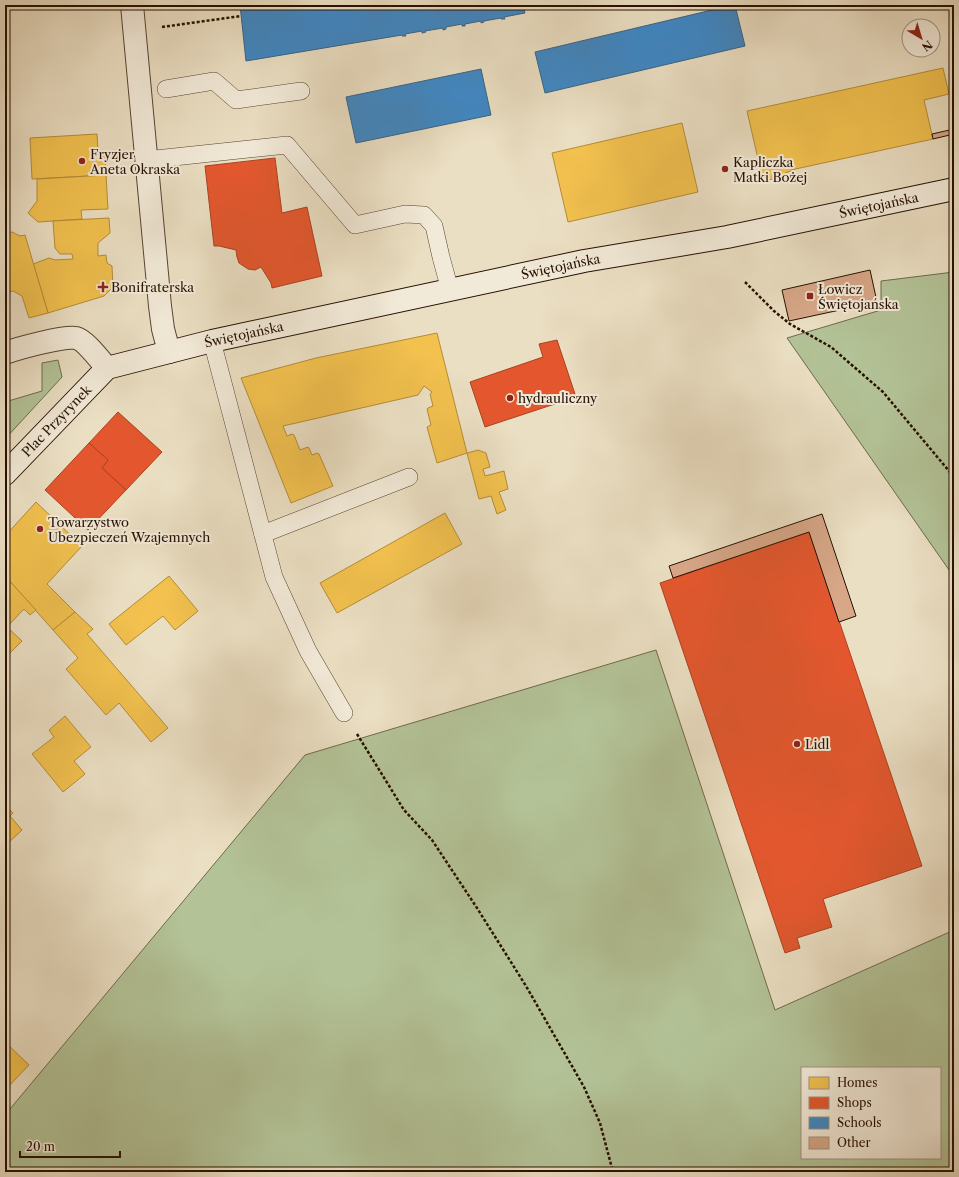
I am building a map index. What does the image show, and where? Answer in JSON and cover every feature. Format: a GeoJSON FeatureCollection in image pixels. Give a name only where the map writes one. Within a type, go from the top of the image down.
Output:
{"type":"FeatureCollection","features":[{"type":"Feature","properties":{"kind":"street"},"geometry":{"type":"LineString","coordinates":[[5,353],[64,338],[77,338],[90,348],[107,368],[169,352],[163,329],[160,306],[132,5]]}},
{"type":"Feature","properties":{"kind":"street","name":"Świętojańska"},"geometry":{"type":"LineString","coordinates":[[169,352],[212,341],[584,261],[728,237],[954,189]]}},
{"type":"Feature","properties":{"kind":"street","name":"Plac Przyrynek"},"geometry":{"type":"LineString","coordinates":[[5,474],[107,368]]}},
{"type":"Feature","properties":{"kind":"lane"},"geometry":{"type":"LineString","coordinates":[[166,89],[214,81],[236,100],[301,91]]}},
{"type":"Feature","properties":{"kind":"lane"},"geometry":{"type":"LineString","coordinates":[[146,160],[287,145],[355,225],[405,214],[424,215],[434,226],[450,290]]}},
{"type":"Feature","properties":{"kind":"lane"},"geometry":{"type":"LineString","coordinates":[[212,341],[274,577],[304,644],[344,713]]}},
{"type":"Feature","properties":{"kind":"lane"},"geometry":{"type":"LineString","coordinates":[[263,534],[409,477]]}},
{"type":"Feature","properties":{"kind":"path"},"geometry":{"type":"LineString","coordinates":[[160,28],[241,16]]}},
{"type":"Feature","properties":{"kind":"path"},"geometry":{"type":"LineString","coordinates":[[745,282],[774,311],[790,324],[831,347],[883,392],[954,477]]}},
{"type":"Feature","properties":{"kind":"path"},"geometry":{"type":"LineString","coordinates":[[344,713],[404,810],[432,840],[478,908],[526,986],[584,1087],[600,1123],[613,1172]]}},
{"type":"Feature","properties":{"kind":"green space"},"geometry":{"type":"Polygon","coordinates":[[[954,272],[954,577],[787,338],[881,310],[881,281],[954,272]]]}},
{"type":"Feature","properties":{"kind":"green space"},"geometry":{"type":"Polygon","coordinates":[[[58,360],[62,377],[5,439],[5,402],[42,391],[42,363],[58,360]]]}},
{"type":"Feature","properties":{"kind":"green space"},"geometry":{"type":"Polygon","coordinates":[[[656,650],[775,1010],[954,930],[954,1172],[5,1172],[5,1115],[305,755],[656,650]]]}},
{"type":"Feature","properties":{"kind":"building: Homes"},"geometry":{"type":"Polygon","coordinates":[[[943,68],[949,94],[924,100],[933,139],[791,170],[785,173],[786,176],[776,178],[775,175],[772,176],[773,179],[763,181],[747,111],[943,68]]]}},
{"type":"Feature","properties":{"kind":"building: Homes"},"geometry":{"type":"Polygon","coordinates":[[[682,123],[698,192],[568,222],[552,153],[682,123]]]}},
{"type":"Feature","properties":{"kind":"building: Homes"},"geometry":{"type":"Polygon","coordinates":[[[97,134],[98,150],[101,156],[105,156],[106,175],[32,179],[30,138],[97,134]]]}},
{"type":"Feature","properties":{"kind":"building: Homes"},"geometry":{"type":"Polygon","coordinates":[[[106,175],[108,209],[81,210],[82,219],[38,222],[28,213],[37,201],[37,179],[106,175]]]}},
{"type":"Feature","properties":{"kind":"building: Homes"},"geometry":{"type":"Polygon","coordinates":[[[109,218],[110,233],[98,243],[98,256],[106,255],[107,263],[112,266],[113,287],[104,296],[48,313],[33,264],[49,258],[55,260],[73,259],[72,254],[60,254],[55,248],[53,221],[109,218]]]}},
{"type":"Feature","properties":{"kind":"building: Homes"},"geometry":{"type":"Polygon","coordinates":[[[12,232],[20,236],[25,235],[48,313],[29,318],[22,296],[13,291],[5,293],[5,233],[12,232]]]}},
{"type":"Feature","properties":{"kind":"building: Homes"},"geometry":{"type":"Polygon","coordinates":[[[437,333],[467,453],[437,463],[427,427],[431,425],[427,409],[433,406],[430,394],[432,392],[424,386],[418,395],[283,426],[287,436],[292,434],[294,435],[300,450],[308,447],[312,455],[317,453],[319,454],[333,486],[291,503],[241,378],[316,358],[437,333]]]}},
{"type":"Feature","properties":{"kind":"building: Homes"},"geometry":{"type":"Polygon","coordinates":[[[478,450],[486,453],[490,467],[483,469],[485,476],[504,471],[508,489],[499,492],[506,510],[497,514],[491,496],[479,499],[467,453],[478,450]]]}},
{"type":"Feature","properties":{"kind":"building: Homes"},"geometry":{"type":"Polygon","coordinates":[[[36,502],[82,546],[47,584],[75,612],[53,630],[5,576],[5,536],[36,502]]]}},
{"type":"Feature","properties":{"kind":"building: Homes"},"geometry":{"type":"Polygon","coordinates":[[[445,513],[462,544],[337,613],[320,583],[445,513]]]}},
{"type":"Feature","properties":{"kind":"building: Homes"},"geometry":{"type":"Polygon","coordinates":[[[5,576],[36,610],[30,615],[24,609],[7,627],[22,641],[8,655],[5,652],[5,576]]]}},
{"type":"Feature","properties":{"kind":"building: Homes"},"geometry":{"type":"Polygon","coordinates":[[[169,576],[198,611],[175,630],[163,616],[126,645],[109,624],[169,576]]]}},
{"type":"Feature","properties":{"kind":"building: Homes"},"geometry":{"type":"Polygon","coordinates":[[[75,612],[93,629],[87,634],[168,728],[151,742],[119,703],[106,715],[66,669],[78,658],[53,630],[75,612]]]}},
{"type":"Feature","properties":{"kind":"building: Homes"},"geometry":{"type":"Polygon","coordinates":[[[65,716],[91,747],[74,761],[85,774],[63,792],[32,754],[54,737],[49,730],[65,716]]]}},
{"type":"Feature","properties":{"kind":"building: Homes"},"geometry":{"type":"Polygon","coordinates":[[[5,805],[13,813],[10,816],[22,830],[5,846],[5,805]]]}},
{"type":"Feature","properties":{"kind":"building: Homes"},"geometry":{"type":"Polygon","coordinates":[[[5,1042],[29,1065],[6,1089],[5,1089],[5,1042]]]}},
{"type":"Feature","properties":{"kind":"building: Shops"},"geometry":{"type":"Polygon","coordinates":[[[275,158],[282,213],[307,207],[322,276],[272,288],[271,283],[261,267],[255,270],[248,269],[239,263],[236,250],[214,246],[205,166],[275,158]]]}},
{"type":"Feature","properties":{"kind":"building: Shops"},"geometry":{"type":"Polygon","coordinates":[[[557,340],[576,397],[485,427],[470,382],[543,357],[539,344],[557,340]]]}},
{"type":"Feature","properties":{"kind":"building: Shops"},"geometry":{"type":"Polygon","coordinates":[[[118,412],[162,452],[126,490],[102,468],[108,460],[89,443],[118,412]]]}},
{"type":"Feature","properties":{"kind":"building: Shops"},"geometry":{"type":"Polygon","coordinates":[[[89,443],[108,460],[102,468],[126,490],[88,530],[45,490],[89,443]]]}},
{"type":"Feature","properties":{"kind":"building: Shops","name":"Lidl"},"geometry":{"type":"Polygon","coordinates":[[[809,532],[922,866],[823,899],[832,927],[797,938],[800,948],[785,953],[660,583],[809,532]]]}},
{"type":"Feature","properties":{"kind":"building: Schools"},"geometry":{"type":"Polygon","coordinates":[[[240,5],[523,5],[525,13],[504,17],[505,19],[501,18],[484,21],[481,23],[481,21],[465,24],[465,26],[462,26],[462,24],[446,27],[446,29],[443,30],[443,28],[425,31],[426,32],[422,33],[422,31],[405,34],[406,36],[402,35],[246,61],[240,5]]]}},
{"type":"Feature","properties":{"kind":"building: Schools"},"geometry":{"type":"Polygon","coordinates":[[[735,5],[745,46],[545,93],[535,52],[735,5]]]}},
{"type":"Feature","properties":{"kind":"building: Schools"},"geometry":{"type":"Polygon","coordinates":[[[481,69],[491,115],[356,143],[346,97],[481,69]]]}},
{"type":"Feature","properties":{"kind":"building: Other"},"geometry":{"type":"Polygon","coordinates":[[[954,129],[954,134],[933,139],[932,134],[954,129]]]}},
{"type":"Feature","properties":{"kind":"building: Other"},"geometry":{"type":"Polygon","coordinates":[[[870,270],[877,302],[789,321],[782,290],[870,270]]]}},
{"type":"Feature","properties":{"kind":"building: Other"},"geometry":{"type":"Polygon","coordinates":[[[822,514],[856,616],[839,622],[809,532],[673,578],[669,566],[822,514]]]}},
{"type":"Feature","properties":{"kind":"place","name":"Fryzjer Aneta Okraska"},"geometry":{"type":"Point","coordinates":[82,161]}},
{"type":"Feature","properties":{"kind":"place","name":"Kapliczka Matki Bożej"},"geometry":{"type":"Point","coordinates":[725,169]}},
{"type":"Feature","properties":{"kind":"place","name":"Bonifraterska"},"geometry":{"type":"Point","coordinates":[103,287]}},
{"type":"Feature","properties":{"kind":"place","name":"Łowicz Świętojańska"},"geometry":{"type":"Point","coordinates":[810,296]}},
{"type":"Feature","properties":{"kind":"place","name":"hydrauliczny"},"geometry":{"type":"Point","coordinates":[510,398]}},
{"type":"Feature","properties":{"kind":"place","name":"Towarzystwo Ubezpieczeń Wzajemnych"},"geometry":{"type":"Point","coordinates":[40,529]}},
{"type":"Feature","properties":{"kind":"place","name":"Lidl"},"geometry":{"type":"Point","coordinates":[797,744]}}]}
